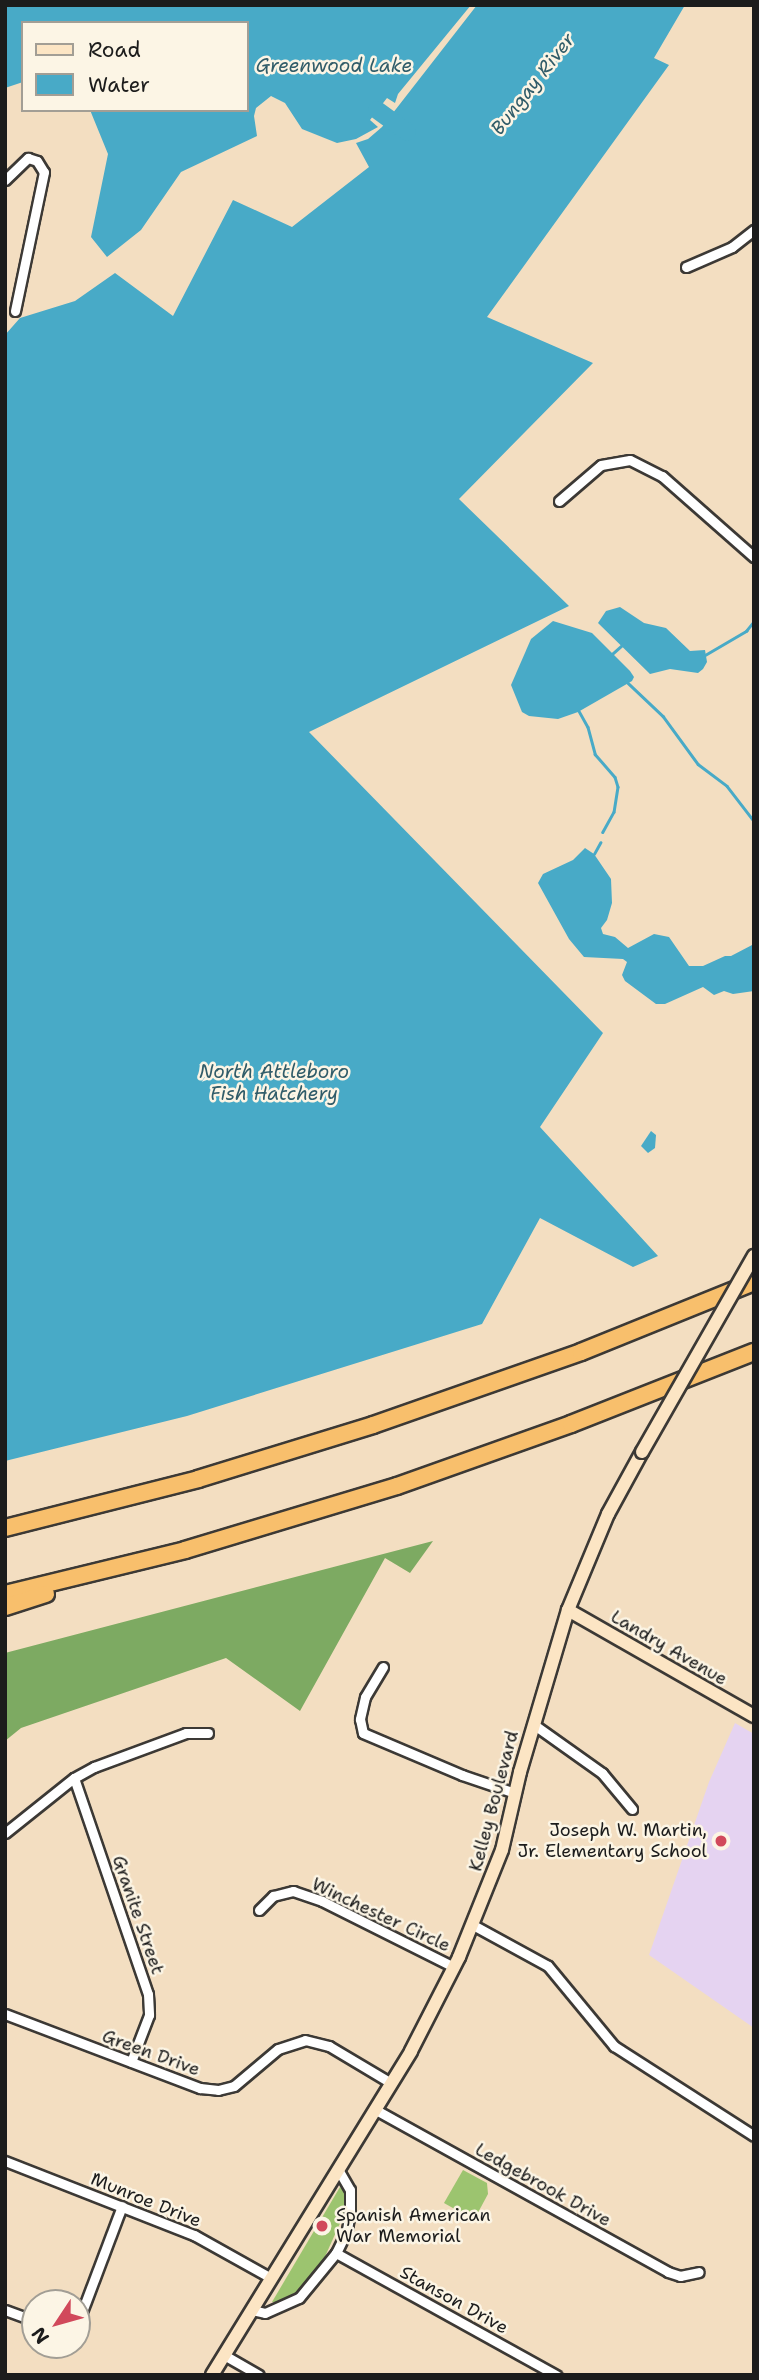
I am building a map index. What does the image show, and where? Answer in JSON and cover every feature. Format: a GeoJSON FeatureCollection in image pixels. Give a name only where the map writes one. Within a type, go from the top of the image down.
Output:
{"type":"FeatureCollection","features":[{"type":"Feature","properties":{"kind":"highway"},"geometry":{"type":"LineString","coordinates":[[5,1528],[198,1479],[396,1417],[581,1352],[754,1282]]}},
{"type":"Feature","properties":{"kind":"highway"},"geometry":{"type":"LineString","coordinates":[[5,1607],[455,1466],[754,1352]]}},
{"type":"Feature","properties":{"kind":"highway"},"geometry":{"type":"LineString","coordinates":[[5,1594],[185,1550]]}},
{"type":"Feature","properties":{"kind":"main road","name":"Kelley Boulevard"},"geometry":{"type":"LineString","coordinates":[[212,2375],[376,2110],[454,1967],[502,1850],[533,1724],[568,1610],[608,1514],[754,1256]]}},
{"type":"Feature","properties":{"kind":"main road","name":"Landry Avenue"},"geometry":{"type":"LineString","coordinates":[[568,1610],[754,1716]]}},
{"type":"Feature","properties":{"kind":"street"},"geometry":{"type":"LineString","coordinates":[[5,180],[28,158],[37,161],[44,172],[15,310]]}},
{"type":"Feature","properties":{"kind":"street"},"geometry":{"type":"LineString","coordinates":[[686,267],[732,247],[754,230]]}},
{"type":"Feature","properties":{"kind":"street"},"geometry":{"type":"LineString","coordinates":[[559,501],[601,465],[630,460],[662,476],[754,557]]}},
{"type":"Feature","properties":{"kind":"street"},"geometry":{"type":"LineString","coordinates":[[383,1667],[365,1697],[360,1719],[363,1733],[462,1775],[515,1793]]}},
{"type":"Feature","properties":{"kind":"street"},"geometry":{"type":"LineString","coordinates":[[533,1724],[602,1773],[632,1809]]}},
{"type":"Feature","properties":{"kind":"street"},"geometry":{"type":"LineString","coordinates":[[5,1833],[74,1778],[102,1764],[186,1733],[208,1733]]}},
{"type":"Feature","properties":{"kind":"street","name":"Granite Street"},"geometry":{"type":"LineString","coordinates":[[74,1778],[148,1994],[149,2015],[131,2062]]}},
{"type":"Feature","properties":{"kind":"street","name":"Winchester Circle"},"geometry":{"type":"LineString","coordinates":[[259,1910],[273,1896],[293,1891],[322,1901],[454,1967]]}},
{"type":"Feature","properties":{"kind":"street"},"geometry":{"type":"LineString","coordinates":[[473,1925],[548,1966],[614,2046],[754,2136]]}},
{"type":"Feature","properties":{"kind":"street","name":"Green Drive"},"geometry":{"type":"LineString","coordinates":[[5,2014],[192,2086],[218,2090],[241,2081],[286,2045],[314,2040],[391,2083]]}},
{"type":"Feature","properties":{"kind":"street","name":"Ledgebrook Drive"},"geometry":{"type":"LineString","coordinates":[[376,2110],[668,2272],[680,2276],[699,2273]]}},
{"type":"Feature","properties":{"kind":"street","name":"Munroe Drive"},"geometry":{"type":"LineString","coordinates":[[5,2161],[194,2235],[271,2278]]}},
{"type":"Feature","properties":{"kind":"street"},"geometry":{"type":"LineString","coordinates":[[252,2309],[265,2313],[299,2298],[336,2253],[347,2230],[350,2212],[350,2190],[338,2169]]}},
{"type":"Feature","properties":{"kind":"street"},"geometry":{"type":"LineString","coordinates":[[91,2289],[122,2206]]}},
{"type":"Feature","properties":{"kind":"street","name":"Stanson Drive"},"geometry":{"type":"LineString","coordinates":[[336,2253],[556,2375]]}},
{"type":"Feature","properties":{"kind":"street"},"geometry":{"type":"LineString","coordinates":[[224,2355],[260,2375]]}},
{"type":"Feature","properties":{"kind":"shaded area","name":"Joseph W. Martin, Jr. Elementary School"},"geometry":{"type":"Polygon","coordinates":[[[735,1723],[754,1734],[754,2028],[649,1955],[709,1782],[735,1723]]]}},
{"type":"Feature","properties":{"kind":"green space"},"geometry":{"type":"Polygon","coordinates":[[[433,1541],[410,1573],[385,1558],[300,1711],[226,1658],[21,1728],[5,1741],[5,1653],[433,1541]]]}},
{"type":"Feature","properties":{"kind":"green space"},"geometry":{"type":"Polygon","coordinates":[[[463,2170],[487,2183],[488,2194],[474,2220],[444,2203],[463,2170]]]}},
{"type":"Feature","properties":{"kind":"green space"},"geometry":{"type":"Polygon","coordinates":[[[340,2187],[345,2192],[346,2210],[323,2261],[298,2291],[279,2302],[272,2302],[340,2187]]]}},
{"type":"Feature","properties":{"kind":"water","name":"Greenwood Lake"},"geometry":{"type":"Polygon","coordinates":[[[5,5],[471,5],[398,94],[395,103],[387,98],[370,120],[378,127],[356,139],[337,143],[302,129],[285,103],[271,96],[256,108],[254,116],[257,136],[181,172],[141,230],[107,257],[91,237],[108,154],[91,112],[248,112],[248,21],[21,21],[21,83],[5,88],[5,5]]]}},
{"type":"Feature","properties":{"kind":"water","name":"North Attleboro Fish Hatchery"},"geometry":{"type":"Polygon","coordinates":[[[477,5],[685,5],[654,58],[669,65],[487,317],[593,363],[459,499],[569,606],[309,732],[603,1033],[540,1127],[658,1256],[633,1267],[540,1218],[482,1324],[187,1416],[5,1461],[5,335],[20,318],[75,301],[115,273],[173,316],[233,200],[292,227],[369,167],[356,143],[368,139],[382,127],[477,5]]]}},
{"type":"Feature","properties":{"kind":"water"},"geometry":{"type":"Polygon","coordinates":[[[620,607],[644,623],[666,628],[690,651],[705,650],[707,662],[703,669],[698,673],[670,669],[650,674],[598,623],[606,611],[620,607]]]}},
{"type":"Feature","properties":{"kind":"water"},"geometry":{"type":"Polygon","coordinates":[[[553,621],[592,633],[630,671],[634,677],[632,681],[578,712],[558,719],[529,716],[522,712],[511,685],[531,639],[553,621]]]}},
{"type":"Feature","properties":{"kind":"water"},"geometry":{"type":"Polygon","coordinates":[[[585,848],[594,854],[611,879],[612,903],[607,920],[601,928],[603,934],[615,937],[628,948],[654,934],[669,937],[689,966],[703,966],[754,944],[754,991],[733,994],[724,991],[714,995],[703,987],[665,1004],[656,1004],[625,981],[622,975],[627,962],[623,959],[584,957],[569,939],[538,883],[543,874],[573,860],[585,848]]]}},
{"type":"Feature","properties":{"kind":"water"},"geometry":{"type":"Polygon","coordinates":[[[651,1131],[656,1135],[655,1148],[648,1153],[641,1146],[651,1131]]]}},
{"type":"Feature","properties":{"kind":"waterway","name":"Bungay River"},"geometry":{"type":"LineString","coordinates":[[377,110],[407,132]]}},
{"type":"Feature","properties":{"kind":"waterway"},"geometry":{"type":"LineString","coordinates":[[705,655],[746,631],[754,621]]}},
{"type":"Feature","properties":{"kind":"waterway"},"geometry":{"type":"LineString","coordinates":[[611,655],[622,645]]}},
{"type":"Feature","properties":{"kind":"waterway"},"geometry":{"type":"LineString","coordinates":[[627,682],[663,716],[698,764],[727,786],[754,821]]}},
{"type":"Feature","properties":{"kind":"waterway"},"geometry":{"type":"LineString","coordinates":[[579,711],[588,727],[595,754],[615,777],[618,787],[614,812],[603,832]]}},
{"type":"Feature","properties":{"kind":"waterway"},"geometry":{"type":"LineString","coordinates":[[594,854],[600,843]]}},
{"type":"Feature","properties":{"kind":"place","name":"Joseph W. Martin, Jr. Elementary School"},"geometry":{"type":"Point","coordinates":[721,1841]}},
{"type":"Feature","properties":{"kind":"place","name":"Spanish American War Memorial"},"geometry":{"type":"Point","coordinates":[322,2226]}}]}
